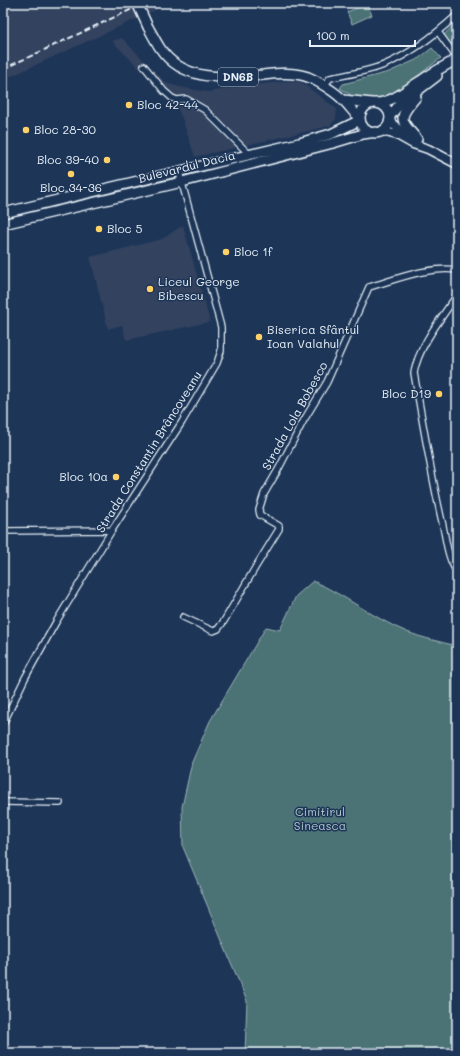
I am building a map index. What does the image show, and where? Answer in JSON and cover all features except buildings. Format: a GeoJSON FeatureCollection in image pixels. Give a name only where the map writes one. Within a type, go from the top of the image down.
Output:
{"type":"FeatureCollection","features":[{"type":"Feature","properties":{"kind":"main road","name":"DN6B"},"geometry":{"type":"LineString","coordinates":[[137,3],[160,49],[172,62],[185,70],[199,75],[225,78],[280,73],[298,74],[310,78],[324,86],[343,100],[360,120]]}},
{"type":"Feature","properties":{"kind":"main road"},"geometry":{"type":"LineString","coordinates":[[379,132],[388,125],[399,105],[425,86],[457,58]]}},
{"type":"Feature","properties":{"kind":"main road"},"geometry":{"type":"LineString","coordinates":[[343,100],[375,103],[387,102],[457,58]]}},
{"type":"Feature","properties":{"kind":"main road"},"geometry":{"type":"LineString","coordinates":[[417,140],[404,125],[402,118],[404,111],[425,86]]}},
{"type":"Feature","properties":{"kind":"main road"},"geometry":{"type":"LineString","coordinates":[[375,103],[386,108],[390,119],[400,130],[417,140],[428,149]]}},
{"type":"Feature","properties":{"kind":"main road","name":"Bulevardul Dacia"},"geometry":{"type":"LineString","coordinates":[[3,213],[250,155],[331,134],[360,120],[362,110],[365,107],[375,103]]}},
{"type":"Feature","properties":{"kind":"main road"},"geometry":{"type":"LineString","coordinates":[[360,120],[364,128],[368,130],[397,135],[457,164]]}},
{"type":"Feature","properties":{"kind":"main road","name":"Bulevardul Dacia"},"geometry":{"type":"LineString","coordinates":[[3,224],[182,182],[363,134],[379,132]]}},
{"type":"Feature","properties":{"kind":"street"},"geometry":{"type":"LineString","coordinates":[[324,86],[330,78],[382,66],[398,59],[438,32],[457,15]]}},
{"type":"Feature","properties":{"kind":"street"},"geometry":{"type":"LineString","coordinates":[[438,32],[457,58]]}},
{"type":"Feature","properties":{"kind":"street"},"geometry":{"type":"LineString","coordinates":[[144,66],[164,91],[172,98],[177,100],[186,99],[205,110],[250,155]]}},
{"type":"Feature","properties":{"kind":"street","name":"Strada Constantin Brâncoveanu"},"geometry":{"type":"LineString","coordinates":[[3,724],[56,622],[112,530],[182,422],[217,363],[221,351],[221,327],[179,172]]}},
{"type":"Feature","properties":{"kind":"street","name":"Strada Lola Bobesco"},"geometry":{"type":"LineString","coordinates":[[183,617],[213,631],[218,629],[280,530],[279,526],[260,514],[259,510],[264,494],[335,365],[369,287],[414,274],[443,268],[457,270]]}},
{"type":"Feature","properties":{"kind":"street"},"geometry":{"type":"LineString","coordinates":[[457,295],[424,346],[416,361],[414,372],[438,504],[449,551],[454,568],[457,572]]}},
{"type":"Feature","properties":{"kind":"street"},"geometry":{"type":"LineString","coordinates":[[3,531],[112,530]]}},
{"type":"Feature","properties":{"kind":"street"},"geometry":{"type":"LineString","coordinates":[[3,802],[60,803]]}},
{"type":"Feature","properties":{"kind":"shaded area"},"geometry":{"type":"Polygon","coordinates":[[[3,3],[171,3],[3,80],[3,3]]]}},
{"type":"Feature","properties":{"kind":"shaded area"},"geometry":{"type":"Polygon","coordinates":[[[122,38],[166,83],[208,92],[289,81],[301,82],[337,109],[336,119],[330,126],[195,157],[182,118],[175,104],[112,41],[122,38]]]}},
{"type":"Feature","properties":{"kind":"shaded area","name":"Liceul George Bibescu"},"geometry":{"type":"Polygon","coordinates":[[[183,225],[210,322],[126,340],[122,325],[108,329],[90,257],[162,239],[183,225]]]}},
{"type":"Feature","properties":{"kind":"green space"},"geometry":{"type":"Polygon","coordinates":[[[367,4],[372,15],[352,24],[347,12],[367,4]]]}},
{"type":"Feature","properties":{"kind":"green space"},"geometry":{"type":"Polygon","coordinates":[[[457,21],[457,46],[453,48],[444,35],[457,21]]]}},
{"type":"Feature","properties":{"kind":"green space"},"geometry":{"type":"Polygon","coordinates":[[[432,48],[441,58],[390,97],[373,98],[352,96],[340,88],[343,84],[389,72],[418,59],[432,48]]]}},
{"type":"Feature","properties":{"kind":"green space","name":"Cimitirul Sineasca"},"geometry":{"type":"Polygon","coordinates":[[[313,581],[407,632],[457,646],[457,1053],[245,1053],[247,1001],[183,847],[182,807],[192,762],[210,721],[266,627],[280,630],[296,596],[313,581]]]}},
{"type":"Feature","properties":{"kind":"railway"},"geometry":{"type":"LineString","coordinates":[[3,69],[145,3]]}},
{"type":"Feature","properties":{"kind":"place","name":"Bloc 42-44"},"geometry":{"type":"Point","coordinates":[129,105]}},
{"type":"Feature","properties":{"kind":"place","name":"Bloc 28-30"},"geometry":{"type":"Point","coordinates":[26,130]}},
{"type":"Feature","properties":{"kind":"place","name":"Bloc 39-40"},"geometry":{"type":"Point","coordinates":[107,160]}},
{"type":"Feature","properties":{"kind":"place","name":"Bloc 34-36"},"geometry":{"type":"Point","coordinates":[71,174]}},
{"type":"Feature","properties":{"kind":"place","name":"Bloc 5"},"geometry":{"type":"Point","coordinates":[99,229]}},
{"type":"Feature","properties":{"kind":"place","name":"Bloc 1f"},"geometry":{"type":"Point","coordinates":[226,252]}},
{"type":"Feature","properties":{"kind":"place","name":"Liceul George Bibescu"},"geometry":{"type":"Point","coordinates":[150,289]}},
{"type":"Feature","properties":{"kind":"place","name":"Biserica Sfântul Ioan Valahul"},"geometry":{"type":"Point","coordinates":[259,337]}},
{"type":"Feature","properties":{"kind":"place","name":"Bloc D19"},"geometry":{"type":"Point","coordinates":[439,394]}},
{"type":"Feature","properties":{"kind":"place","name":"Bloc 10a"},"geometry":{"type":"Point","coordinates":[116,477]}}]}
